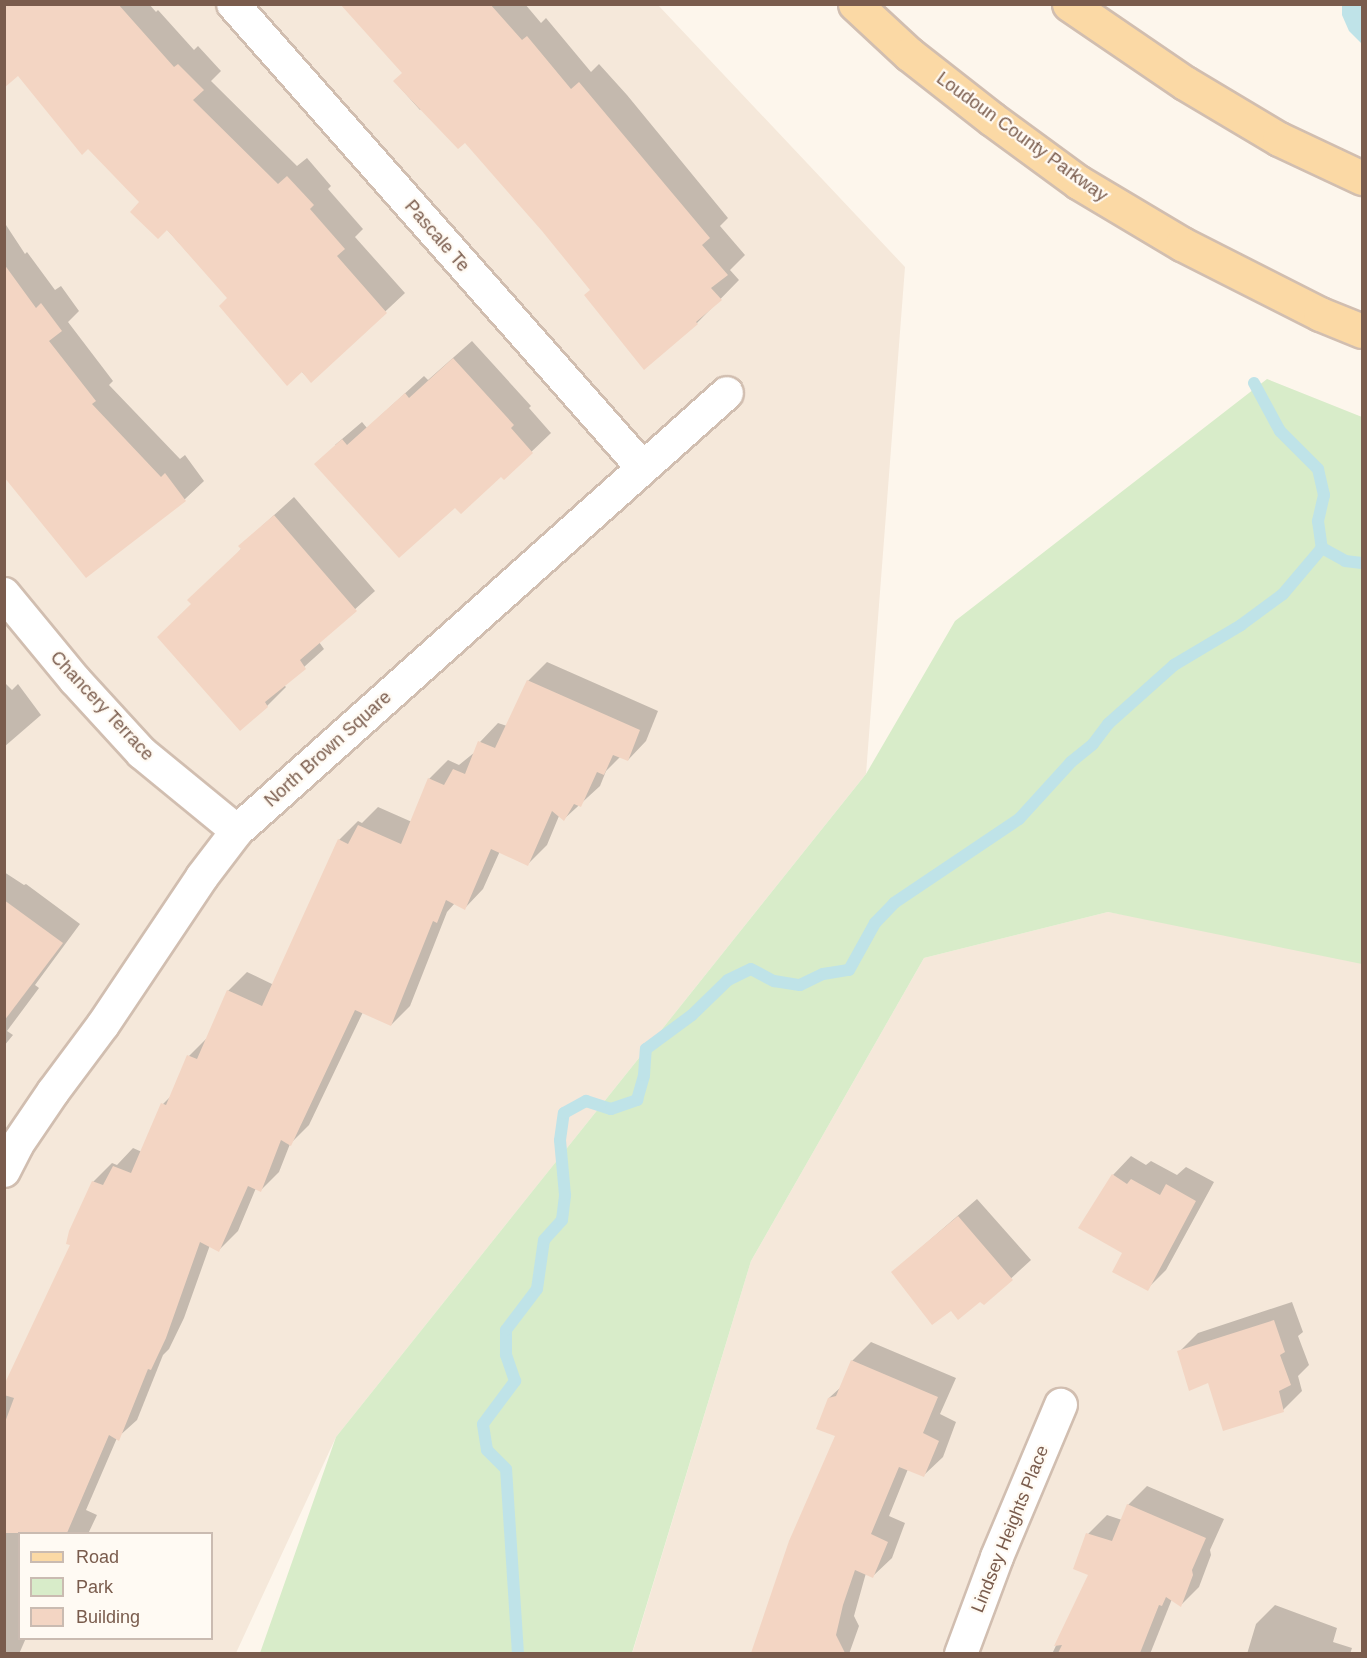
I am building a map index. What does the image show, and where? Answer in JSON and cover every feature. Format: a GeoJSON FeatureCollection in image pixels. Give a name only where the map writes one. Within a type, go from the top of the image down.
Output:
{"type":"FeatureCollection","features":[{"type":"Feature","properties":{"kind":"main road","name":"Loudoun County Parkway"},"geometry":{"type":"LineString","coordinates":[[855,4],[909,54],[992,120],[1078,182],[1182,244],[1320,314],[1362,331]]}},
{"type":"Feature","properties":{"kind":"main road"},"geometry":{"type":"LineString","coordinates":[[1069,4],[1185,83],[1279,139],[1362,178]]}},
{"type":"Feature","properties":{"kind":"street","name":"Pascale Te"},"geometry":{"type":"LineString","coordinates":[[233,4],[642,467]]}},
{"type":"Feature","properties":{"kind":"street","name":"North Brown Square"},"geometry":{"type":"LineString","coordinates":[[4,1171],[17,1145],[53,1092],[103,1025],[202,877],[237,831],[727,393]]}},
{"type":"Feature","properties":{"kind":"street","name":"Chancery Terrace"},"geometry":{"type":"LineString","coordinates":[[4,594],[75,680],[142,753],[237,831]]}},
{"type":"Feature","properties":{"kind":"street","name":"Lindsey Heights Place"},"geometry":{"type":"LineString","coordinates":[[961,1653],[997,1557],[1061,1405]]}},
{"type":"Feature","properties":{"kind":"shaded area"},"geometry":{"type":"Polygon","coordinates":[[[5,5],[658,5],[905,267],[866,774],[336,1437],[236,1653],[5,1654],[5,5]]]}},
{"type":"Feature","properties":{"kind":"shaded area"},"geometry":{"type":"Polygon","coordinates":[[[1108,912],[1362,956],[1362,1653],[632,1654],[751,1261],[924,958],[1108,912]]]}},
{"type":"Feature","properties":{"kind":"green space"},"geometry":{"type":"Polygon","coordinates":[[[1267,379],[1362,417],[1362,964],[1108,912],[924,958],[751,1261],[632,1653],[260,1653],[336,1437],[866,774],[955,621],[1267,379]]]}},
{"type":"Feature","properties":{"kind":"water"},"geometry":{"type":"Polygon","coordinates":[[[1342,5],[1362,5],[1362,44],[1349,31],[1342,15],[1342,5]]]}},
{"type":"Feature","properties":{"kind":"building"},"geometry":{"type":"Polygon","coordinates":[[[4,4],[118,4],[174,67],[178,64],[204,90],[193,100],[278,184],[287,176],[314,205],[310,209],[345,249],[337,256],[387,313],[311,383],[302,372],[287,386],[219,306],[227,298],[167,230],[158,239],[130,212],[139,202],[88,149],[82,155],[18,76],[4,88],[4,4]]]}},
{"type":"Feature","properties":{"kind":"building"},"geometry":{"type":"Polygon","coordinates":[[[340,4],[490,4],[522,40],[527,36],[571,89],[579,82],[710,238],[702,245],[728,275],[711,288],[722,300],[696,322],[698,324],[644,370],[584,295],[590,290],[542,231],[465,143],[458,149],[393,81],[402,73],[340,4]]]}},
{"type":"Feature","properties":{"kind":"building"},"geometry":{"type":"Polygon","coordinates":[[[4,264],[36,308],[41,303],[62,331],[49,341],[96,401],[92,404],[161,477],[165,473],[186,501],[86,578],[4,477],[4,264]]]}},
{"type":"Feature","properties":{"kind":"building"},"geometry":{"type":"Polygon","coordinates":[[[453,358],[514,425],[511,428],[533,453],[504,480],[501,477],[461,514],[455,508],[399,558],[314,464],[342,439],[347,445],[405,393],[409,398],[453,358]]]}},
{"type":"Feature","properties":{"kind":"building"},"geometry":{"type":"Polygon","coordinates":[[[274,515],[357,611],[300,660],[306,669],[265,702],[268,707],[240,731],[157,637],[191,604],[187,600],[241,549],[238,546],[274,515]]]}},
{"type":"Feature","properties":{"kind":"building"},"geometry":{"type":"Polygon","coordinates":[[[527,680],[640,730],[628,761],[613,755],[604,775],[597,772],[581,807],[574,804],[564,821],[552,811],[528,866],[491,849],[465,910],[446,900],[437,923],[433,921],[391,1026],[355,1010],[291,1146],[281,1140],[261,1192],[248,1186],[219,1252],[200,1242],[166,1338],[151,1370],[148,1369],[119,1441],[109,1435],[67,1532],[4,1533],[4,1425],[14,1398],[4,1395],[4,1385],[70,1245],[66,1244],[69,1231],[92,1181],[103,1185],[113,1166],[131,1173],[161,1103],[166,1105],[187,1055],[197,1059],[227,990],[262,1006],[338,839],[348,844],[358,825],[401,844],[428,778],[444,785],[453,769],[465,774],[478,741],[495,748],[527,680]]]}},
{"type":"Feature","properties":{"kind":"building"},"geometry":{"type":"Polygon","coordinates":[[[4,900],[63,943],[4,1021],[4,900]]]}},
{"type":"Feature","properties":{"kind":"building"},"geometry":{"type":"Polygon","coordinates":[[[1112,1174],[1127,1184],[1131,1179],[1160,1195],[1166,1184],[1196,1201],[1148,1291],[1112,1272],[1122,1253],[1078,1228],[1112,1174]]]}},
{"type":"Feature","properties":{"kind":"building"},"geometry":{"type":"Polygon","coordinates":[[[958,1216],[1013,1280],[984,1305],[980,1302],[958,1320],[951,1311],[932,1325],[891,1272],[958,1216]]]}},
{"type":"Feature","properties":{"kind":"building"},"geometry":{"type":"Polygon","coordinates":[[[1274,1320],[1285,1352],[1280,1355],[1291,1385],[1279,1391],[1284,1412],[1223,1431],[1208,1383],[1189,1391],[1177,1351],[1274,1320]]]}},
{"type":"Feature","properties":{"kind":"building"},"geometry":{"type":"Polygon","coordinates":[[[851,1360],[938,1397],[923,1433],[939,1441],[924,1477],[899,1467],[871,1534],[888,1542],[873,1578],[855,1570],[843,1605],[836,1635],[845,1653],[751,1653],[789,1541],[835,1436],[816,1429],[828,1398],[836,1396],[851,1360]]]}},
{"type":"Feature","properties":{"kind":"building"},"geometry":{"type":"Polygon","coordinates":[[[1127,1504],[1206,1538],[1192,1570],[1193,1575],[1181,1607],[1166,1597],[1162,1606],[1159,1605],[1140,1653],[1058,1653],[1062,1645],[1054,1646],[1088,1575],[1073,1569],[1086,1533],[1112,1541],[1127,1504]]]}},
{"type":"Feature","properties":{"kind":"waterway"},"geometry":{"type":"LineString","coordinates":[[1254,383],[1280,431],[1318,469],[1324,495],[1318,521],[1322,548],[1345,561],[1362,563]]}},
{"type":"Feature","properties":{"kind":"waterway"},"geometry":{"type":"LineString","coordinates":[[518,1654],[506,1469],[487,1450],[483,1424],[515,1381],[506,1355],[506,1330],[537,1289],[544,1240],[562,1220],[565,1195],[560,1140],[564,1113],[586,1101],[611,1109],[637,1100],[644,1075],[646,1049],[692,1015],[728,980],[751,969],[774,981],[800,985],[823,974],[849,970],[875,923],[894,903],[1019,819],[1071,762],[1093,744],[1108,724],[1174,665],[1241,625],[1283,594],[1322,548]]}}]}
